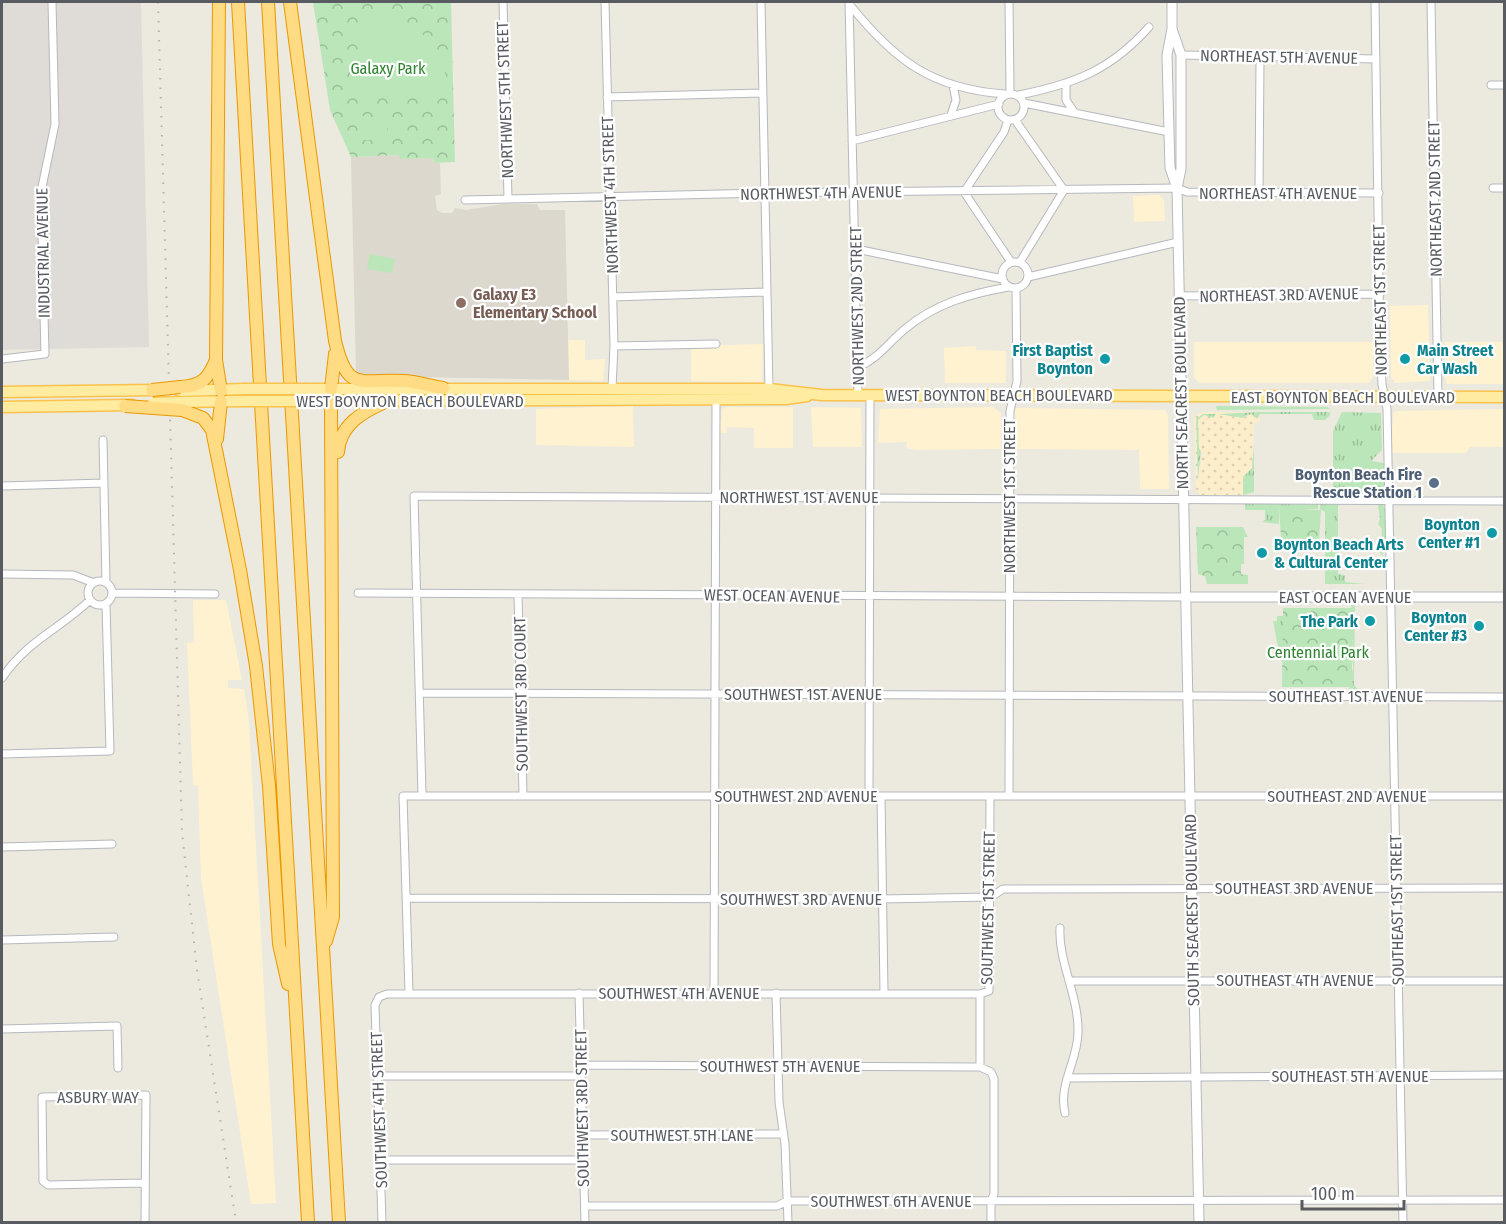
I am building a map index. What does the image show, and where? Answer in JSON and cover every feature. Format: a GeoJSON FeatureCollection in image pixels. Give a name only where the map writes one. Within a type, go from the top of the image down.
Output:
{"type":"FeatureCollection","features":[{"type":"Feature","properties":{"kind":"highway"},"geometry":{"type":"LineString","coordinates":[[219,2],[216,360],[221,396],[217,427],[220,464],[256,666],[269,786],[279,944],[296,1014]]}},
{"type":"Feature","properties":{"kind":"highway"},"geometry":{"type":"LineString","coordinates":[[238,2],[308,1222]]}},
{"type":"Feature","properties":{"kind":"highway"},"geometry":{"type":"LineString","coordinates":[[268,2],[339,1222]]}},
{"type":"Feature","properties":{"kind":"highway"},"geometry":{"type":"LineString","coordinates":[[290,2],[335,341],[342,367],[353,379],[406,381],[443,388]]}},
{"type":"Feature","properties":{"kind":"highway"},"geometry":{"type":"LineString","coordinates":[[331,389],[335,341]]}},
{"type":"Feature","properties":{"kind":"highway"},"geometry":{"type":"LineString","coordinates":[[124,406],[180,398],[204,381],[216,360]]}},
{"type":"Feature","properties":{"kind":"highway"},"geometry":{"type":"LineString","coordinates":[[152,390],[180,398],[209,426],[220,464]]}},
{"type":"Feature","properties":{"kind":"highway"},"geometry":{"type":"LineString","coordinates":[[323,951],[333,917],[332,402]]}},
{"type":"Feature","properties":{"kind":"highway"},"geometry":{"type":"LineString","coordinates":[[332,495],[338,448],[344,433],[360,414],[386,402]]}},
{"type":"Feature","properties":{"kind":"main road","name":"WEST BOYNTON BEACH BOULEVARD"},"geometry":{"type":"LineString","coordinates":[[180,398],[221,396],[244,390],[443,388],[769,390],[864,395],[1181,396]]}},
{"type":"Feature","properties":{"kind":"main road"},"geometry":{"type":"LineString","coordinates":[[539,400],[564,394],[602,393],[612,388]]}},
{"type":"Feature","properties":{"kind":"main road"},"geometry":{"type":"LineString","coordinates":[[331,389],[332,402]]}},
{"type":"Feature","properties":{"kind":"main road"},"geometry":{"type":"LineString","coordinates":[[2,392],[152,390]]}},
{"type":"Feature","properties":{"kind":"main road","name":"WEST BOYNTON BEACH BOULEVARD"},"geometry":{"type":"LineString","coordinates":[[221,396],[245,401],[386,402],[786,399],[818,394]]}},
{"type":"Feature","properties":{"kind":"main road","name":"EAST BOYNTON BEACH BOULEVARD"},"geometry":{"type":"LineString","coordinates":[[1181,396],[1504,397]]}},
{"type":"Feature","properties":{"kind":"main road"},"geometry":{"type":"LineString","coordinates":[[2,407],[124,406]]}},
{"type":"Feature","properties":{"kind":"street","name":"INDUSTRIAL AVENUE"},"geometry":{"type":"LineString","coordinates":[[2,359],[45,354],[41,192],[55,124],[52,2]]}},
{"type":"Feature","properties":{"kind":"street","name":"NORTHWEST 5TH STREET"},"geometry":{"type":"LineString","coordinates":[[503,2],[508,198]]}},
{"type":"Feature","properties":{"kind":"street","name":"NORTHWEST 4TH STREET"},"geometry":{"type":"LineString","coordinates":[[605,2],[614,346],[612,388]]}},
{"type":"Feature","properties":{"kind":"street"},"geometry":{"type":"LineString","coordinates":[[761,2],[769,390]]}},
{"type":"Feature","properties":{"kind":"street"},"geometry":{"type":"LineString","coordinates":[[852,141],[999,104],[1008,93],[1009,2]]}},
{"type":"Feature","properties":{"kind":"street","name":"NORTH SEACREST BOULEVARD"},"geometry":{"type":"LineString","coordinates":[[1172,2],[1172,29],[1167,55],[1169,132],[1170,168],[1177,188]]}},
{"type":"Feature","properties":{"kind":"street","name":"NORTHEAST 1ST STREET"},"geometry":{"type":"LineString","coordinates":[[1375,2],[1382,384],[1388,409],[1391,597]]}},
{"type":"Feature","properties":{"kind":"street","name":"NORTHEAST 2ND STREET"},"geometry":{"type":"LineString","coordinates":[[1431,2],[1438,397]]}},
{"type":"Feature","properties":{"kind":"street"},"geometry":{"type":"LineString","coordinates":[[850,3],[896,56],[917,70],[953,86],[1019,95],[1066,85],[1107,65],[1149,27]]}},
{"type":"Feature","properties":{"kind":"street","name":"NORTHWEST 2ND STREET"},"geometry":{"type":"LineString","coordinates":[[850,3],[858,368],[864,395],[869,497],[869,796]]}},
{"type":"Feature","properties":{"kind":"street","name":"NORTH SEACREST BOULEVARD"},"geometry":{"type":"LineString","coordinates":[[1172,29],[1181,55],[1182,170],[1177,188],[1185,597]]}},
{"type":"Feature","properties":{"kind":"street","name":"NORTHEAST 5TH AVENUE"},"geometry":{"type":"LineString","coordinates":[[1181,55],[1376,59]]}},
{"type":"Feature","properties":{"kind":"street"},"geometry":{"type":"LineString","coordinates":[[1259,193],[1260,58]]}},
{"type":"Feature","properties":{"kind":"street"},"geometry":{"type":"LineString","coordinates":[[1066,85],[1066,100],[1074,112]]}},
{"type":"Feature","properties":{"kind":"street"},"geometry":{"type":"LineString","coordinates":[[1491,85],[1504,85]]}},
{"type":"Feature","properties":{"kind":"street"},"geometry":{"type":"LineString","coordinates":[[951,115],[956,100],[953,86]]}},
{"type":"Feature","properties":{"kind":"street"},"geometry":{"type":"LineString","coordinates":[[607,97],[762,93]]}},
{"type":"Feature","properties":{"kind":"street"},"geometry":{"type":"LineString","coordinates":[[1011,262],[964,192],[1012,120],[1022,114],[1024,103],[1019,95]]}},
{"type":"Feature","properties":{"kind":"street"},"geometry":{"type":"LineString","coordinates":[[1024,103],[1169,132]]}},
{"type":"Feature","properties":{"kind":"street"},"geometry":{"type":"LineString","coordinates":[[999,104],[1000,112],[1012,120],[1064,190],[1020,262]]}},
{"type":"Feature","properties":{"kind":"street","name":"NORTHWEST 4TH AVENUE"},"geometry":{"type":"LineString","coordinates":[[465,200],[764,193],[1177,188]]}},
{"type":"Feature","properties":{"kind":"street","name":"NORTHEAST 4TH AVENUE"},"geometry":{"type":"LineString","coordinates":[[1177,188],[1187,192],[1379,193]]}},
{"type":"Feature","properties":{"kind":"street"},"geometry":{"type":"LineString","coordinates":[[1493,188],[1504,188]]}},
{"type":"Feature","properties":{"kind":"street"},"geometry":{"type":"LineString","coordinates":[[1028,277],[1178,242]]}},
{"type":"Feature","properties":{"kind":"street"},"geometry":{"type":"LineString","coordinates":[[856,249],[1003,279],[1012,288]]}},
{"type":"Feature","properties":{"kind":"street"},"geometry":{"type":"LineString","coordinates":[[858,368],[871,362],[905,328],[939,306],[1024,286],[1028,277],[1026,267],[1020,262],[1011,262],[1004,267],[1003,279]]}},
{"type":"Feature","properties":{"kind":"street","name":"NORTHWEST 1ST STREET"},"geometry":{"type":"LineString","coordinates":[[1009,597],[1010,411],[1017,381],[1012,288]]}},
{"type":"Feature","properties":{"kind":"street"},"geometry":{"type":"LineString","coordinates":[[613,297],[766,292]]}},
{"type":"Feature","properties":{"kind":"street","name":"NORTHEAST 3RD AVENUE"},"geometry":{"type":"LineString","coordinates":[[1179,296],[1380,294]]}},
{"type":"Feature","properties":{"kind":"street"},"geometry":{"type":"LineString","coordinates":[[614,346],[716,344]]}},
{"type":"Feature","properties":{"kind":"street"},"geometry":{"type":"LineString","coordinates":[[714,993],[712,899],[716,399]]}},
{"type":"Feature","properties":{"kind":"street"},"geometry":{"type":"LineString","coordinates":[[103,440],[106,583],[112,593]]}},
{"type":"Feature","properties":{"kind":"street"},"geometry":{"type":"LineString","coordinates":[[2,486],[104,483]]}},
{"type":"Feature","properties":{"kind":"street","name":"NORTHWEST 1ST AVENUE"},"geometry":{"type":"LineString","coordinates":[[417,594],[414,496],[1504,501]]}},
{"type":"Feature","properties":{"kind":"street"},"geometry":{"type":"LineString","coordinates":[[2,574],[73,575],[94,583],[106,583]]}},
{"type":"Feature","properties":{"kind":"street"},"geometry":{"type":"LineString","coordinates":[[90,600],[89,589],[94,583]]}},
{"type":"Feature","properties":{"kind":"street"},"geometry":{"type":"LineString","coordinates":[[112,593],[215,594]]}},
{"type":"Feature","properties":{"kind":"street"},"geometry":{"type":"LineString","coordinates":[[2,754],[110,751],[106,604],[112,593]]}},
{"type":"Feature","properties":{"kind":"street","name":"WEST OCEAN AVENUE"},"geometry":{"type":"LineString","coordinates":[[358,593],[1185,597]]}},
{"type":"Feature","properties":{"kind":"street"},"geometry":{"type":"LineString","coordinates":[[417,594],[422,795]]}},
{"type":"Feature","properties":{"kind":"street","name":"SOUTHWEST 3RD COURT"},"geometry":{"type":"LineString","coordinates":[[518,594],[522,794]]}},
{"type":"Feature","properties":{"kind":"street"},"geometry":{"type":"LineString","coordinates":[[1009,597],[1009,796]]}},
{"type":"Feature","properties":{"kind":"street","name":"EAST OCEAN AVENUE"},"geometry":{"type":"LineString","coordinates":[[1185,597],[1504,597]]}},
{"type":"Feature","properties":{"kind":"street","name":"SOUTH SEACREST BOULEVARD"},"geometry":{"type":"LineString","coordinates":[[1185,597],[1199,1222]]}},
{"type":"Feature","properties":{"kind":"street","name":"SOUTHEAST 1ST STREET"},"geometry":{"type":"LineString","coordinates":[[1391,597],[1403,1222]]}},
{"type":"Feature","properties":{"kind":"street"},"geometry":{"type":"LineString","coordinates":[[90,600],[99,605],[106,604]]}},
{"type":"Feature","properties":{"kind":"street"},"geometry":{"type":"LineString","coordinates":[[2,678],[12,663],[42,635],[76,614],[90,600]]}},
{"type":"Feature","properties":{"kind":"street"},"geometry":{"type":"LineString","coordinates":[[2,664],[12,663]]}},
{"type":"Feature","properties":{"kind":"street","name":"SOUTHWEST 1ST AVENUE"},"geometry":{"type":"LineString","coordinates":[[420,693],[1187,696]]}},
{"type":"Feature","properties":{"kind":"street","name":"SOUTHEAST 1ST AVENUE"},"geometry":{"type":"LineString","coordinates":[[1187,696],[1504,697]]}},
{"type":"Feature","properties":{"kind":"street","name":"SOUTHWEST 2ND AVENUE"},"geometry":{"type":"LineString","coordinates":[[407,898],[404,796],[522,794],[1189,796]]}},
{"type":"Feature","properties":{"kind":"street"},"geometry":{"type":"LineString","coordinates":[[882,796],[884,993]]}},
{"type":"Feature","properties":{"kind":"street","name":"SOUTHWEST 1ST STREET"},"geometry":{"type":"LineString","coordinates":[[980,1066],[980,994],[989,991],[990,796]]}},
{"type":"Feature","properties":{"kind":"street","name":"SOUTHEAST 2ND AVENUE"},"geometry":{"type":"LineString","coordinates":[[1189,796],[1504,796]]}},
{"type":"Feature","properties":{"kind":"street"},"geometry":{"type":"LineString","coordinates":[[2,847],[112,844]]}},
{"type":"Feature","properties":{"kind":"street","name":"SOUTHWEST 3RD AVENUE"},"geometry":{"type":"LineString","coordinates":[[407,898],[882,899],[991,897],[1003,889],[1191,888]]}},
{"type":"Feature","properties":{"kind":"street","name":"SOUTHEAST 3RD AVENUE"},"geometry":{"type":"LineString","coordinates":[[1191,888],[1504,888]]}},
{"type":"Feature","properties":{"kind":"street"},"geometry":{"type":"LineString","coordinates":[[407,898],[409,992]]}},
{"type":"Feature","properties":{"kind":"street"},"geometry":{"type":"LineString","coordinates":[[1060,928],[1061,946],[1072,981],[1079,1031],[1063,1095],[1065,1113]]}},
{"type":"Feature","properties":{"kind":"street"},"geometry":{"type":"LineString","coordinates":[[2,940],[114,937]]}},
{"type":"Feature","properties":{"kind":"street"},"geometry":{"type":"LineString","coordinates":[[1072,981],[1194,981]]}},
{"type":"Feature","properties":{"kind":"street","name":"SOUTHEAST 4TH AVENUE"},"geometry":{"type":"LineString","coordinates":[[1194,981],[1504,981]]}},
{"type":"Feature","properties":{"kind":"street","name":"SOUTHWEST 4TH AVENUE"},"geometry":{"type":"LineString","coordinates":[[379,998],[387,994],[409,992],[980,994]]}},
{"type":"Feature","properties":{"kind":"street","name":"SOUTHWEST 3RD STREET"},"geometry":{"type":"LineString","coordinates":[[579,993],[585,1222]]}},
{"type":"Feature","properties":{"kind":"street"},"geometry":{"type":"LineString","coordinates":[[776,993],[788,1222]]}},
{"type":"Feature","properties":{"kind":"street","name":"SOUTHWEST 4TH STREET"},"geometry":{"type":"LineString","coordinates":[[379,998],[375,1005],[382,1222]]}},
{"type":"Feature","properties":{"kind":"street"},"geometry":{"type":"LineString","coordinates":[[2,1029],[117,1026],[118,1068]]}},
{"type":"Feature","properties":{"kind":"street","name":"SOUTHWEST 5TH AVENUE"},"geometry":{"type":"LineString","coordinates":[[581,1065],[980,1066]]}},
{"type":"Feature","properties":{"kind":"street"},"geometry":{"type":"LineString","coordinates":[[980,1066],[991,1072],[994,1079],[994,1194],[991,1201],[991,1222]]}},
{"type":"Feature","properties":{"kind":"street","name":"SOUTHEAST 5TH AVENUE"},"geometry":{"type":"LineString","coordinates":[[1196,1077],[1504,1075]]}},
{"type":"Feature","properties":{"kind":"street"},"geometry":{"type":"LineString","coordinates":[[378,1077],[581,1077]]}},
{"type":"Feature","properties":{"kind":"street"},"geometry":{"type":"LineString","coordinates":[[1067,1078],[1196,1077]]}},
{"type":"Feature","properties":{"kind":"street","name":"ASBURY WAY"},"geometry":{"type":"LineString","coordinates":[[144,1183],[48,1185],[43,1181],[42,1097],[146,1095],[144,1183],[146,1222]]}},
{"type":"Feature","properties":{"kind":"street","name":"SOUTHWEST 5TH LANE"},"geometry":{"type":"LineString","coordinates":[[583,1135],[782,1134]]}},
{"type":"Feature","properties":{"kind":"street"},"geometry":{"type":"LineString","coordinates":[[380,1160],[584,1160]]}},
{"type":"Feature","properties":{"kind":"street","name":"SOUTHWEST 6TH AVENUE"},"geometry":{"type":"LineString","coordinates":[[585,1206],[777,1206],[787,1201],[1403,1198],[1504,1200]]}},
{"type":"Feature","properties":{"kind":"shaded area"},"geometry":{"type":"Polygon","coordinates":[[[2,2],[141,2],[149,347],[2,350],[2,2]]]}},
{"type":"Feature","properties":{"kind":"shaded area","name":"Galaxy E3 Elementary School"},"geometry":{"type":"Polygon","coordinates":[[[400,155],[400,159],[433,158],[434,163],[440,163],[441,194],[435,196],[437,210],[442,213],[452,213],[455,208],[466,210],[503,204],[537,204],[540,210],[565,210],[569,380],[365,376],[356,372],[351,157],[400,155]]]}},
{"type":"Feature","properties":{"kind":"shaded area"},"geometry":{"type":"Polygon","coordinates":[[[1159,195],[1164,200],[1165,221],[1134,222],[1133,196],[1159,195]]]}},
{"type":"Feature","properties":{"kind":"shaded area"},"geometry":{"type":"Polygon","coordinates":[[[1428,305],[1430,381],[1395,383],[1391,377],[1390,306],[1428,305]]]}},
{"type":"Feature","properties":{"kind":"shaded area"},"geometry":{"type":"Polygon","coordinates":[[[568,340],[585,340],[585,360],[605,359],[603,381],[569,380],[568,340]]]}},
{"type":"Feature","properties":{"kind":"shaded area"},"geometry":{"type":"Polygon","coordinates":[[[1194,342],[1373,342],[1373,377],[1369,383],[1199,383],[1194,377],[1194,342]]]}},
{"type":"Feature","properties":{"kind":"shaded area"},"geometry":{"type":"Polygon","coordinates":[[[1445,342],[1504,342],[1504,384],[1447,384],[1445,342]]]}},
{"type":"Feature","properties":{"kind":"shaded area"},"geometry":{"type":"Polygon","coordinates":[[[763,344],[762,382],[691,381],[691,346],[763,344]]]}},
{"type":"Feature","properties":{"kind":"shaded area"},"geometry":{"type":"Polygon","coordinates":[[[976,346],[976,350],[1006,351],[1006,383],[945,383],[944,348],[976,346]]]}},
{"type":"Feature","properties":{"kind":"shaded area"},"geometry":{"type":"Polygon","coordinates":[[[633,406],[634,447],[536,445],[536,409],[633,406]]]}},
{"type":"Feature","properties":{"kind":"shaded area"},"geometry":{"type":"Polygon","coordinates":[[[728,407],[793,407],[793,448],[754,448],[754,428],[727,427],[727,433],[719,433],[722,409],[728,407]]]}},
{"type":"Feature","properties":{"kind":"shaded area"},"geometry":{"type":"Polygon","coordinates":[[[811,407],[861,408],[862,447],[813,447],[811,407]]]}},
{"type":"Feature","properties":{"kind":"shaded area"},"geometry":{"type":"Polygon","coordinates":[[[993,407],[1001,413],[1001,449],[917,450],[907,448],[906,442],[878,443],[880,409],[993,407]]]}},
{"type":"Feature","properties":{"kind":"shaded area"},"geometry":{"type":"Polygon","coordinates":[[[1016,408],[1165,410],[1168,416],[1169,489],[1140,489],[1139,450],[1012,449],[1012,421],[1016,408]]]}},
{"type":"Feature","properties":{"kind":"shaded area"},"geometry":{"type":"Polygon","coordinates":[[[1504,409],[1504,447],[1470,447],[1466,453],[1391,453],[1393,414],[1396,411],[1504,409]]]}},
{"type":"Feature","properties":{"kind":"shaded area"},"geometry":{"type":"Polygon","coordinates":[[[193,600],[226,600],[242,680],[228,680],[228,688],[244,689],[249,722],[276,1203],[251,1204],[201,878],[198,786],[193,785],[187,643],[194,642],[193,600]]]}},
{"type":"Feature","properties":{"kind":"green space","name":"Galaxy Park"},"geometry":{"type":"Polygon","coordinates":[[[313,2],[451,2],[455,162],[434,163],[433,158],[400,159],[399,155],[351,157],[330,110],[313,2]]]}},
{"type":"Feature","properties":{"kind":"green space"},"geometry":{"type":"Polygon","coordinates":[[[360,12],[393,16],[420,32],[431,43],[439,57],[448,89],[366,99],[362,95],[360,12]]]}},
{"type":"Feature","properties":{"kind":"green space"},"geometry":{"type":"Polygon","coordinates":[[[387,115],[387,140],[376,140],[376,116],[387,115]]]}},
{"type":"Feature","properties":{"kind":"green space"},"geometry":{"type":"Polygon","coordinates":[[[358,116],[369,116],[370,140],[359,140],[358,116]]]}},
{"type":"Feature","properties":{"kind":"green space"},"geometry":{"type":"Polygon","coordinates":[[[370,254],[395,259],[392,273],[367,269],[370,254]]]}},
{"type":"Feature","properties":{"kind":"green space"},"geometry":{"type":"Polygon","coordinates":[[[1216,406],[1327,407],[1330,409],[1217,410],[1216,406]]]}},
{"type":"Feature","properties":{"kind":"green space"},"geometry":{"type":"Polygon","coordinates":[[[1330,412],[1330,415],[1325,420],[1314,420],[1312,414],[1260,414],[1257,419],[1248,414],[1242,418],[1216,414],[1214,418],[1205,417],[1197,484],[1196,417],[1203,414],[1330,412]]]}},
{"type":"Feature","properties":{"kind":"green space"},"geometry":{"type":"Polygon","coordinates":[[[1342,412],[1381,413],[1382,450],[1371,461],[1384,463],[1385,488],[1380,495],[1333,495],[1333,431],[1342,412]]]}},
{"type":"Feature","properties":{"kind":"green space"},"geometry":{"type":"Polygon","coordinates":[[[1254,449],[1254,492],[1243,495],[1243,476],[1251,469],[1254,449]]]}},
{"type":"Feature","properties":{"kind":"green space"},"geometry":{"type":"Polygon","coordinates":[[[1318,502],[1318,509],[1279,509],[1279,524],[1262,522],[1265,520],[1265,510],[1245,510],[1245,503],[1318,502]]]}},
{"type":"Feature","properties":{"kind":"green space"},"geometry":{"type":"Polygon","coordinates":[[[1320,502],[1344,503],[1338,505],[1338,547],[1325,547],[1325,512],[1320,509],[1320,502]]]}},
{"type":"Feature","properties":{"kind":"green space"},"geometry":{"type":"Polygon","coordinates":[[[1381,503],[1385,507],[1387,521],[1383,557],[1378,549],[1381,544],[1382,529],[1378,524],[1380,519],[1378,505],[1372,504],[1381,503]]]}},
{"type":"Feature","properties":{"kind":"green space"},"geometry":{"type":"Polygon","coordinates":[[[1279,508],[1321,510],[1319,541],[1287,541],[1281,537],[1279,508]]]}},
{"type":"Feature","properties":{"kind":"green space"},"geometry":{"type":"Polygon","coordinates":[[[1196,527],[1243,527],[1248,537],[1244,537],[1244,564],[1241,564],[1241,574],[1248,575],[1248,584],[1207,584],[1205,576],[1198,574],[1196,527]]]}},
{"type":"Feature","properties":{"kind":"green space"},"geometry":{"type":"Polygon","coordinates":[[[1325,549],[1338,549],[1338,574],[1345,575],[1345,582],[1365,584],[1325,584],[1325,549]]]}},
{"type":"Feature","properties":{"kind":"green space"},"geometry":{"type":"Polygon","coordinates":[[[1351,604],[1355,604],[1354,685],[1359,690],[1349,692],[1353,668],[1351,604]]]}},
{"type":"Feature","properties":{"kind":"green space","name":"Centennial Park"},"geometry":{"type":"Polygon","coordinates":[[[1283,608],[1352,608],[1352,687],[1282,687],[1283,608]]]}},
{"type":"Feature","properties":{"kind":"green space"},"geometry":{"type":"Polygon","coordinates":[[[1277,616],[1283,616],[1284,647],[1278,647],[1273,621],[1277,621],[1277,616]]]}},
{"type":"Feature","properties":{"kind":"sand"},"geometry":{"type":"Polygon","coordinates":[[[1202,412],[1258,412],[1218,414],[1242,418],[1252,414],[1255,418],[1260,417],[1260,422],[1254,423],[1252,468],[1243,477],[1243,495],[1200,495],[1196,489],[1194,417],[1202,412]],[[1203,414],[1196,419],[1198,483],[1202,453],[1199,448],[1198,420],[1204,415],[1214,418],[1216,414],[1203,414]]]}},
{"type":"Feature","properties":{"kind":"railway"},"geometry":{"type":"LineString","coordinates":[[158,2],[182,832],[197,970],[236,1222]]}},
{"type":"Feature","properties":{"kind":"place","name":"Galaxy E3 Elementary School"},"geometry":{"type":"Point","coordinates":[461,303]}},
{"type":"Feature","properties":{"kind":"place","name":"First Baptist Boynton"},"geometry":{"type":"Point","coordinates":[1105,359]}},
{"type":"Feature","properties":{"kind":"place","name":"Main Street Car Wash"},"geometry":{"type":"Point","coordinates":[1405,359]}},
{"type":"Feature","properties":{"kind":"place","name":"Boynton Beach Fire Rescue Station 1"},"geometry":{"type":"Point","coordinates":[1434,483]}},
{"type":"Feature","properties":{"kind":"place","name":"Boynton Center #1"},"geometry":{"type":"Point","coordinates":[1492,533]}},
{"type":"Feature","properties":{"kind":"place","name":"Boynton Beach Arts & Cultural Center"},"geometry":{"type":"Point","coordinates":[1262,553]}},
{"type":"Feature","properties":{"kind":"place","name":"The Park"},"geometry":{"type":"Point","coordinates":[1370,621]}},
{"type":"Feature","properties":{"kind":"place","name":"Boynton Center #3"},"geometry":{"type":"Point","coordinates":[1479,626]}}]}
